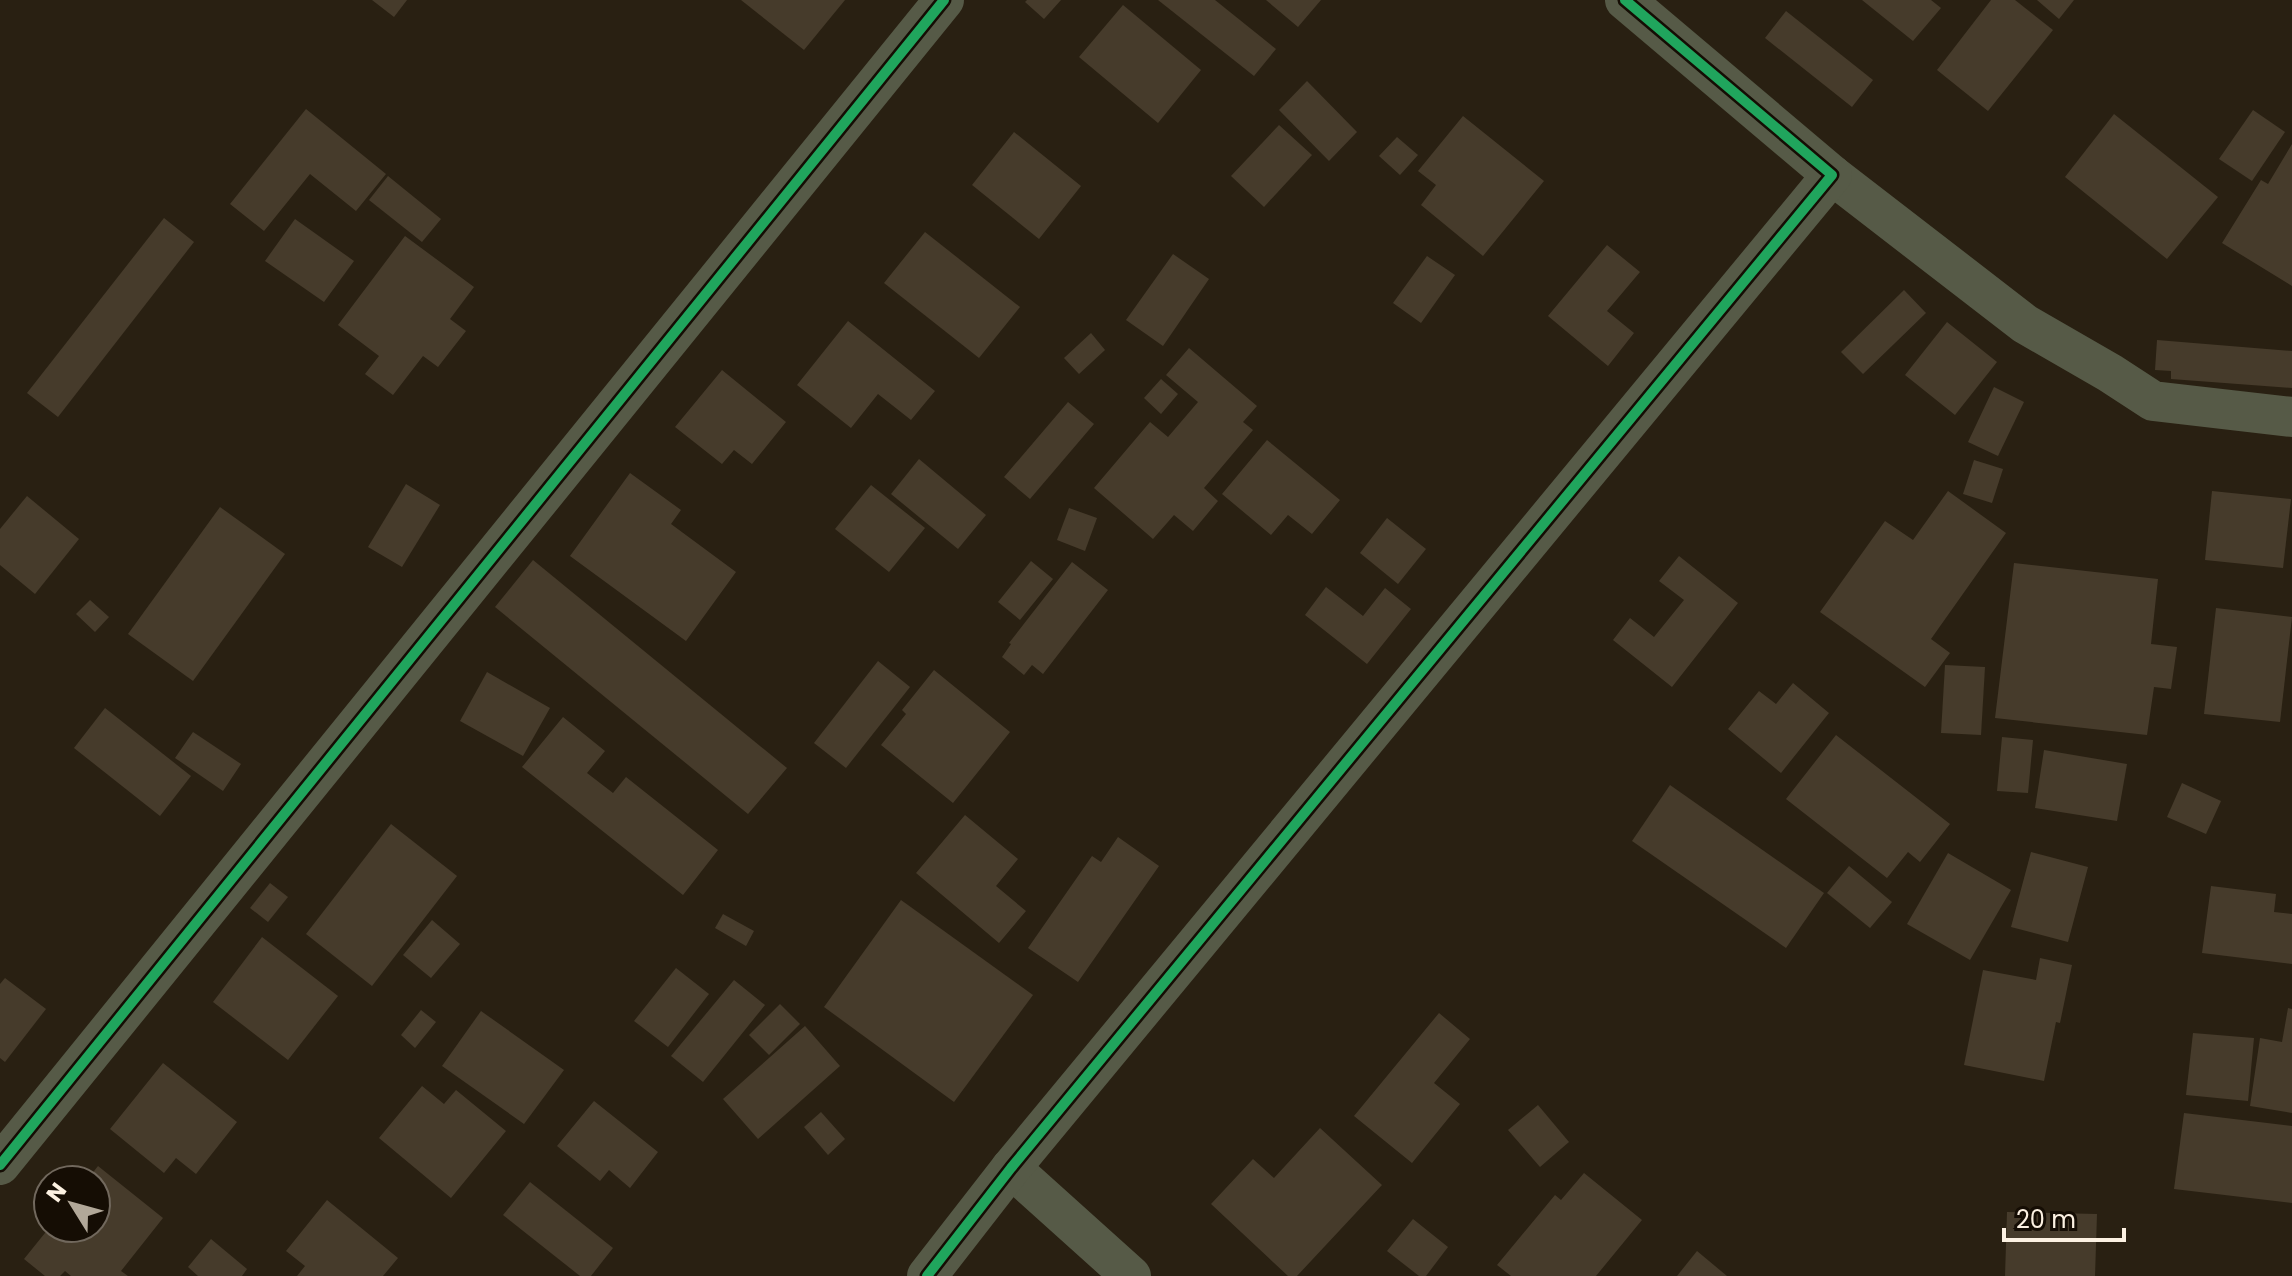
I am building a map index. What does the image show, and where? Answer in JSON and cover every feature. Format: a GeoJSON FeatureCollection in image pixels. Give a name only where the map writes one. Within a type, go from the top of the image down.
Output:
{"type":"FeatureCollection","features":[{"type":"Feature","properties":{"kind":"street"},"geometry":{"type":"LineString","coordinates":[[0,1165],[944,0]]}},
{"type":"Feature","properties":{"kind":"street"},"geometry":{"type":"LineString","coordinates":[[1625,0],[1832,175],[2025,324],[2153,401],[2292,417]]}},
{"type":"Feature","properties":{"kind":"street"},"geometry":{"type":"LineString","coordinates":[[927,1276],[1011,1168],[1832,175]]}},
{"type":"Feature","properties":{"kind":"street"},"geometry":{"type":"LineString","coordinates":[[1011,1168],[1131,1276]]}},
{"type":"Feature","properties":{"kind":"building"},"geometry":{"type":"Polygon","coordinates":[[[372,0],[407,0],[394,17],[372,0]]]}},
{"type":"Feature","properties":{"kind":"building"},"geometry":{"type":"Polygon","coordinates":[[[741,0],[845,0],[804,50],[741,0]]]}},
{"type":"Feature","properties":{"kind":"building"},"geometry":{"type":"Polygon","coordinates":[[[1061,0],[1044,19],[1025,2],[1061,0]]]}},
{"type":"Feature","properties":{"kind":"building"},"geometry":{"type":"Polygon","coordinates":[[[1158,0],[1215,0],[1276,49],[1254,76],[1158,0]]]}},
{"type":"Feature","properties":{"kind":"building"},"geometry":{"type":"Polygon","coordinates":[[[1266,0],[1321,0],[1298,27],[1266,0]]]}},
{"type":"Feature","properties":{"kind":"building"},"geometry":{"type":"Polygon","coordinates":[[[1862,0],[1931,0],[1941,8],[1913,41],[1862,0]]]}},
{"type":"Feature","properties":{"kind":"building"},"geometry":{"type":"Polygon","coordinates":[[[1991,0],[2015,0],[2053,30],[1988,111],[1937,70],[1991,0]]]}},
{"type":"Feature","properties":{"kind":"building"},"geometry":{"type":"Polygon","coordinates":[[[2037,0],[2074,0],[2059,19],[2037,0]]]}},
{"type":"Feature","properties":{"kind":"building"},"geometry":{"type":"Polygon","coordinates":[[[1123,5],[1201,70],[1158,123],[1079,57],[1123,5]]]}},
{"type":"Feature","properties":{"kind":"building"},"geometry":{"type":"Polygon","coordinates":[[[1786,11],[1873,80],[1852,107],[1765,38],[1786,11]]]}},
{"type":"Feature","properties":{"kind":"building"},"geometry":{"type":"Polygon","coordinates":[[[1307,81],[1357,132],[1329,161],[1279,110],[1307,81]]]}},
{"type":"Feature","properties":{"kind":"building"},"geometry":{"type":"Polygon","coordinates":[[[306,109],[386,174],[356,211],[310,174],[264,231],[230,204],[306,109]]]}},
{"type":"Feature","properties":{"kind":"building"},"geometry":{"type":"Polygon","coordinates":[[[2253,110],[2285,132],[2252,181],[2219,159],[2253,110]]]}},
{"type":"Feature","properties":{"kind":"building"},"geometry":{"type":"Polygon","coordinates":[[[2114,114],[2218,197],[2167,259],[2065,177],[2114,114]]]}},
{"type":"Feature","properties":{"kind":"building"},"geometry":{"type":"Polygon","coordinates":[[[1463,116],[1544,181],[1483,256],[1421,205],[1436,185],[1418,171],[1463,116]]]}},
{"type":"Feature","properties":{"kind":"building"},"geometry":{"type":"Polygon","coordinates":[[[1279,125],[1312,155],[1264,207],[1231,176],[1279,125]]]}},
{"type":"Feature","properties":{"kind":"building"},"geometry":{"type":"Polygon","coordinates":[[[1014,132],[1081,186],[1039,239],[972,185],[1014,132]]]}},
{"type":"Feature","properties":{"kind":"building"},"geometry":{"type":"Polygon","coordinates":[[[1397,137],[1418,155],[1400,175],[1379,156],[1397,137]]]}},
{"type":"Feature","properties":{"kind":"building"},"geometry":{"type":"Polygon","coordinates":[[[2292,144],[2292,286],[2222,243],[2261,180],[2268,184],[2292,144]]]}},
{"type":"Feature","properties":{"kind":"building"},"geometry":{"type":"Polygon","coordinates":[[[388,176],[441,219],[422,242],[369,200],[388,176]]]}},
{"type":"Feature","properties":{"kind":"building"},"geometry":{"type":"Polygon","coordinates":[[[164,218],[194,242],[58,417],[27,393],[164,218]]]}},
{"type":"Feature","properties":{"kind":"building"},"geometry":{"type":"Polygon","coordinates":[[[295,219],[354,261],[324,302],[265,261],[295,219]]]}},
{"type":"Feature","properties":{"kind":"building"},"geometry":{"type":"Polygon","coordinates":[[[925,232],[1020,307],[979,358],[884,283],[925,232]]]}},
{"type":"Feature","properties":{"kind":"building"},"geometry":{"type":"Polygon","coordinates":[[[405,236],[474,287],[450,319],[466,331],[438,367],[423,356],[393,395],[365,374],[379,356],[338,325],[405,236]]]}},
{"type":"Feature","properties":{"kind":"building"},"geometry":{"type":"Polygon","coordinates":[[[1607,245],[1640,272],[1607,311],[1634,333],[1608,366],[1548,316],[1607,245]]]}},
{"type":"Feature","properties":{"kind":"building"},"geometry":{"type":"Polygon","coordinates":[[[1173,254],[1209,279],[1163,346],[1126,320],[1173,254]]]}},
{"type":"Feature","properties":{"kind":"building"},"geometry":{"type":"Polygon","coordinates":[[[1427,256],[1455,275],[1421,323],[1393,303],[1427,256]]]}},
{"type":"Feature","properties":{"kind":"building"},"geometry":{"type":"Polygon","coordinates":[[[1904,290],[1926,313],[1863,374],[1841,352],[1904,290]]]}},
{"type":"Feature","properties":{"kind":"building"},"geometry":{"type":"Polygon","coordinates":[[[848,321],[935,391],[911,420],[878,394],[851,428],[797,385],[848,321]]]}},
{"type":"Feature","properties":{"kind":"building"},"geometry":{"type":"Polygon","coordinates":[[[1947,322],[1997,362],[1955,415],[1905,375],[1947,322]]]}},
{"type":"Feature","properties":{"kind":"building"},"geometry":{"type":"Polygon","coordinates":[[[1091,333],[1105,350],[1079,374],[1064,358],[1091,333]]]}},
{"type":"Feature","properties":{"kind":"building"},"geometry":{"type":"Polygon","coordinates":[[[2157,340],[2292,351],[2292,388],[2171,379],[2171,371],[2155,370],[2157,340]]]}},
{"type":"Feature","properties":{"kind":"building"},"geometry":{"type":"Polygon","coordinates":[[[1189,348],[1257,406],[1243,422],[1253,430],[1204,488],[1218,501],[1193,531],[1174,515],[1153,539],[1094,488],[1150,422],[1168,437],[1198,402],[1166,375],[1189,348]]]}},
{"type":"Feature","properties":{"kind":"building"},"geometry":{"type":"Polygon","coordinates":[[[722,370],[786,422],[752,464],[734,450],[722,464],[675,427],[722,370]]]}},
{"type":"Feature","properties":{"kind":"building"},"geometry":{"type":"Polygon","coordinates":[[[1161,379],[1178,394],[1161,414],[1144,398],[1161,379]]]}},
{"type":"Feature","properties":{"kind":"building"},"geometry":{"type":"Polygon","coordinates":[[[1994,387],[2024,402],[1998,456],[1968,442],[1994,387]]]}},
{"type":"Feature","properties":{"kind":"building"},"geometry":{"type":"Polygon","coordinates":[[[1068,402],[1094,424],[1030,499],[1004,477],[1068,402]]]}},
{"type":"Feature","properties":{"kind":"building"},"geometry":{"type":"Polygon","coordinates":[[[1267,440],[1340,500],[1312,534],[1288,515],[1271,535],[1222,494],[1267,440]]]}},
{"type":"Feature","properties":{"kind":"building"},"geometry":{"type":"Polygon","coordinates":[[[919,459],[986,515],[958,549],[891,494],[919,459]]]}},
{"type":"Feature","properties":{"kind":"building"},"geometry":{"type":"Polygon","coordinates":[[[1974,460],[2003,469],[1992,503],[1963,494],[1974,460]]]}},
{"type":"Feature","properties":{"kind":"building"},"geometry":{"type":"Polygon","coordinates":[[[630,473],[681,510],[671,524],[736,572],[686,641],[570,556],[630,473]]]}},
{"type":"Feature","properties":{"kind":"building"},"geometry":{"type":"Polygon","coordinates":[[[406,484],[440,505],[402,567],[368,547],[406,484]]]}},
{"type":"Feature","properties":{"kind":"building"},"geometry":{"type":"Polygon","coordinates":[[[871,485],[925,528],[889,572],[835,529],[871,485]]]}},
{"type":"Feature","properties":{"kind":"building"},"geometry":{"type":"Polygon","coordinates":[[[1948,491],[2006,533],[1931,639],[1950,653],[1925,687],[1820,612],[1885,521],[1913,540],[1948,491]]]}},
{"type":"Feature","properties":{"kind":"building"},"geometry":{"type":"Polygon","coordinates":[[[2212,491],[2291,499],[2283,568],[2205,560],[2212,491]]]}},
{"type":"Feature","properties":{"kind":"building"},"geometry":{"type":"Polygon","coordinates":[[[27,496],[79,539],[35,594],[0,565],[0,529],[27,496]]]}},
{"type":"Feature","properties":{"kind":"building"},"geometry":{"type":"Polygon","coordinates":[[[220,507],[285,554],[193,681],[128,634],[220,507]]]}},
{"type":"Feature","properties":{"kind":"building"},"geometry":{"type":"Polygon","coordinates":[[[1069,508],[1097,518],[1085,551],[1057,540],[1069,508]]]}},
{"type":"Feature","properties":{"kind":"building"},"geometry":{"type":"Polygon","coordinates":[[[1387,518],[1426,549],[1398,584],[1360,553],[1387,518]]]}},
{"type":"Feature","properties":{"kind":"building"},"geometry":{"type":"Polygon","coordinates":[[[1679,556],[1738,603],[1672,687],[1613,640],[1630,618],[1654,637],[1684,600],[1659,581],[1679,556]]]}},
{"type":"Feature","properties":{"kind":"building"},"geometry":{"type":"Polygon","coordinates":[[[533,560],[787,768],[748,814],[495,607],[533,560]]]}},
{"type":"Feature","properties":{"kind":"building"},"geometry":{"type":"Polygon","coordinates":[[[1031,561],[1053,579],[1020,620],[998,602],[1031,561]]]}},
{"type":"Feature","properties":{"kind":"building"},"geometry":{"type":"Polygon","coordinates":[[[1072,562],[1108,590],[1043,674],[1032,665],[1024,675],[1002,657],[1009,643],[1072,562]]]}},
{"type":"Feature","properties":{"kind":"building"},"geometry":{"type":"Polygon","coordinates":[[[2014,563],[2158,579],[2151,644],[2177,647],[2171,689],[2154,687],[2147,735],[1995,718],[2014,563]]]}},
{"type":"Feature","properties":{"kind":"building"},"geometry":{"type":"Polygon","coordinates":[[[1326,587],[1363,616],[1385,588],[1411,609],[1367,664],[1305,615],[1326,587]]]}},
{"type":"Feature","properties":{"kind":"building"},"geometry":{"type":"Polygon","coordinates":[[[90,600],[109,617],[95,632],[76,614],[90,600]]]}},
{"type":"Feature","properties":{"kind":"building"},"geometry":{"type":"Polygon","coordinates":[[[2216,608],[2292,617],[2280,722],[2204,714],[2216,608]]]}},
{"type":"Feature","properties":{"kind":"building"},"geometry":{"type":"Polygon","coordinates":[[[878,661],[910,687],[846,768],[814,743],[878,661]]]}},
{"type":"Feature","properties":{"kind":"building"},"geometry":{"type":"Polygon","coordinates":[[[1945,665],[1985,667],[1981,735],[1941,733],[1945,665]]]}},
{"type":"Feature","properties":{"kind":"building"},"geometry":{"type":"Polygon","coordinates":[[[934,670],[1010,732],[953,803],[881,745],[906,714],[902,710],[934,670]]]}},
{"type":"Feature","properties":{"kind":"building"},"geometry":{"type":"Polygon","coordinates":[[[487,672],[550,708],[523,756],[460,721],[487,672]]]}},
{"type":"Feature","properties":{"kind":"building"},"geometry":{"type":"Polygon","coordinates":[[[1793,683],[1829,713],[1781,773],[1728,729],[1759,691],[1776,704],[1793,683]]]}},
{"type":"Feature","properties":{"kind":"building"},"geometry":{"type":"Polygon","coordinates":[[[105,708],[191,776],[160,816],[74,748],[105,708]]]}},
{"type":"Feature","properties":{"kind":"building"},"geometry":{"type":"Polygon","coordinates":[[[563,717],[605,751],[587,773],[613,793],[626,777],[718,850],[683,895],[522,767],[563,717]]]}},
{"type":"Feature","properties":{"kind":"building"},"geometry":{"type":"Polygon","coordinates":[[[193,732],[241,764],[223,791],[175,758],[193,732]]]}},
{"type":"Feature","properties":{"kind":"building"},"geometry":{"type":"Polygon","coordinates":[[[1836,735],[1950,824],[1920,862],[1908,852],[1887,878],[1786,799],[1836,735]]]}},
{"type":"Feature","properties":{"kind":"building"},"geometry":{"type":"Polygon","coordinates":[[[2002,737],[2033,740],[2028,793],[1997,791],[2002,737]]]}},
{"type":"Feature","properties":{"kind":"building"},"geometry":{"type":"Polygon","coordinates":[[[2044,750],[2127,764],[2117,821],[2035,808],[2044,750]]]}},
{"type":"Feature","properties":{"kind":"building"},"geometry":{"type":"Polygon","coordinates":[[[2182,783],[2221,801],[2206,834],[2167,817],[2182,783]]]}},
{"type":"Feature","properties":{"kind":"building"},"geometry":{"type":"Polygon","coordinates":[[[1670,785],[1824,893],[1786,948],[1632,841],[1670,785]]]}},
{"type":"Feature","properties":{"kind":"building"},"geometry":{"type":"Polygon","coordinates":[[[965,815],[1018,859],[996,886],[1026,911],[999,943],[916,873],[965,815]]]}},
{"type":"Feature","properties":{"kind":"building"},"geometry":{"type":"Polygon","coordinates":[[[391,824],[457,876],[372,986],[306,934],[391,824]]]}},
{"type":"Feature","properties":{"kind":"building"},"geometry":{"type":"Polygon","coordinates":[[[1118,837],[1159,866],[1078,982],[1028,948],[1092,856],[1101,862],[1118,837]]]}},
{"type":"Feature","properties":{"kind":"building"},"geometry":{"type":"Polygon","coordinates":[[[2031,852],[2088,867],[2068,942],[2011,927],[2031,852]]]}},
{"type":"Feature","properties":{"kind":"building"},"geometry":{"type":"Polygon","coordinates":[[[1948,853],[2011,890],[1970,960],[1907,924],[1948,853]]]}},
{"type":"Feature","properties":{"kind":"building"},"geometry":{"type":"Polygon","coordinates":[[[1849,866],[1892,902],[1870,928],[1827,893],[1849,866]]]}},
{"type":"Feature","properties":{"kind":"building"},"geometry":{"type":"Polygon","coordinates":[[[270,883],[288,897],[268,922],[250,908],[270,883]]]}},
{"type":"Feature","properties":{"kind":"building"},"geometry":{"type":"Polygon","coordinates":[[[2211,886],[2276,894],[2274,912],[2292,914],[2292,964],[2202,953],[2211,886]]]}},
{"type":"Feature","properties":{"kind":"building"},"geometry":{"type":"Polygon","coordinates":[[[901,900],[1033,995],[954,1102],[824,1007],[901,900]]]}},
{"type":"Feature","properties":{"kind":"building"},"geometry":{"type":"Polygon","coordinates":[[[723,914],[754,931],[746,946],[715,928],[723,914]]]}},
{"type":"Feature","properties":{"kind":"building"},"geometry":{"type":"Polygon","coordinates":[[[432,920],[460,944],[431,978],[403,955],[432,920]]]}},
{"type":"Feature","properties":{"kind":"building"},"geometry":{"type":"Polygon","coordinates":[[[262,937],[338,996],[288,1060],[213,1002],[262,937]]]}},
{"type":"Feature","properties":{"kind":"building"},"geometry":{"type":"Polygon","coordinates":[[[2040,958],[2072,965],[2044,1081],[1964,1065],[1983,970],[2036,980],[2040,958]]]}},
{"type":"Feature","properties":{"kind":"building"},"geometry":{"type":"Polygon","coordinates":[[[676,968],[709,994],[668,1047],[634,1021],[676,968]]]}},
{"type":"Feature","properties":{"kind":"building"},"geometry":{"type":"Polygon","coordinates":[[[5,978],[46,1009],[5,1062],[0,1058],[0,984],[5,978]]]}},
{"type":"Feature","properties":{"kind":"building"},"geometry":{"type":"Polygon","coordinates":[[[734,980],[765,1005],[703,1082],[671,1056],[734,980]]]}},
{"type":"Feature","properties":{"kind":"building"},"geometry":{"type":"Polygon","coordinates":[[[780,1004],[800,1024],[769,1055],[749,1035],[780,1004]]]}},
{"type":"Feature","properties":{"kind":"building"},"geometry":{"type":"Polygon","coordinates":[[[2288,1008],[2292,1009],[2292,1113],[2250,1106],[2260,1038],[2282,1042],[2288,1008]]]}},
{"type":"Feature","properties":{"kind":"building"},"geometry":{"type":"Polygon","coordinates":[[[421,1010],[436,1022],[415,1048],[401,1035],[421,1010]]]}},
{"type":"Feature","properties":{"kind":"building"},"geometry":{"type":"Polygon","coordinates":[[[481,1011],[564,1070],[524,1124],[442,1066],[481,1011]]]}},
{"type":"Feature","properties":{"kind":"building"},"geometry":{"type":"Polygon","coordinates":[[[1439,1013],[1470,1039],[1434,1083],[1460,1104],[1412,1163],[1354,1116],[1439,1013]]]}},
{"type":"Feature","properties":{"kind":"building"},"geometry":{"type":"Polygon","coordinates":[[[805,1026],[840,1066],[758,1139],[723,1099],[805,1026]]]}},
{"type":"Feature","properties":{"kind":"building"},"geometry":{"type":"Polygon","coordinates":[[[2193,1033],[2254,1038],[2248,1101],[2186,1095],[2193,1033]]]}},
{"type":"Feature","properties":{"kind":"building"},"geometry":{"type":"Polygon","coordinates":[[[163,1063],[237,1122],[196,1174],[176,1158],[164,1173],[110,1129],[163,1063]]]}},
{"type":"Feature","properties":{"kind":"building"},"geometry":{"type":"Polygon","coordinates":[[[422,1086],[444,1104],[456,1090],[506,1131],[451,1198],[379,1138],[422,1086]]]}},
{"type":"Feature","properties":{"kind":"building"},"geometry":{"type":"Polygon","coordinates":[[[594,1101],[658,1152],[630,1188],[609,1170],[600,1181],[557,1146],[594,1101]]]}},
{"type":"Feature","properties":{"kind":"building"},"geometry":{"type":"Polygon","coordinates":[[[1538,1105],[1569,1142],[1540,1167],[1508,1130],[1538,1105]]]}},
{"type":"Feature","properties":{"kind":"building"},"geometry":{"type":"Polygon","coordinates":[[[821,1112],[845,1139],[828,1155],[804,1127],[821,1112]]]}},
{"type":"Feature","properties":{"kind":"building"},"geometry":{"type":"Polygon","coordinates":[[[2184,1113],[2292,1126],[2292,1203],[2174,1189],[2184,1113]]]}},
{"type":"Feature","properties":{"kind":"building"},"geometry":{"type":"Polygon","coordinates":[[[1320,1128],[1382,1185],[1297,1276],[1288,1276],[1211,1204],[1253,1159],[1274,1178],[1320,1128]]]}},
{"type":"Feature","properties":{"kind":"building"},"geometry":{"type":"Polygon","coordinates":[[[1584,1173],[1642,1220],[1596,1276],[1511,1276],[1497,1265],[1555,1195],[1561,1200],[1584,1173]]]}},
{"type":"Feature","properties":{"kind":"building"},"geometry":{"type":"Polygon","coordinates":[[[112,1177],[163,1218],[121,1271],[128,1276],[71,1276],[65,1271],[60,1276],[45,1276],[24,1259],[36,1244],[112,1244],[112,1177]]]}},
{"type":"Feature","properties":{"kind":"building"},"geometry":{"type":"Polygon","coordinates":[[[530,1182],[613,1248],[591,1276],[580,1276],[503,1215],[530,1182]]]}},
{"type":"Feature","properties":{"kind":"building"},"geometry":{"type":"Polygon","coordinates":[[[327,1200],[398,1258],[383,1276],[297,1276],[305,1266],[286,1251],[327,1200]]]}},
{"type":"Feature","properties":{"kind":"building"},"geometry":{"type":"Polygon","coordinates":[[[2007,1212],[2097,1214],[2095,1276],[2005,1276],[2007,1212]]]}},
{"type":"Feature","properties":{"kind":"building"},"geometry":{"type":"Polygon","coordinates":[[[1413,1219],[1448,1247],[1426,1276],[1419,1276],[1387,1251],[1413,1219]]]}},
{"type":"Feature","properties":{"kind":"building"},"geometry":{"type":"Polygon","coordinates":[[[211,1239],[247,1269],[242,1276],[198,1276],[188,1267],[211,1239]]]}},
{"type":"Feature","properties":{"kind":"building"},"geometry":{"type":"Polygon","coordinates":[[[1697,1251],[1727,1276],[1677,1276],[1697,1251]]]}},
{"type":"Feature","properties":{"kind":"cycle path"},"geometry":{"type":"LineString","coordinates":[[0,1165],[944,0]]}},
{"type":"Feature","properties":{"kind":"cycle path"},"geometry":{"type":"LineString","coordinates":[[927,1276],[1011,1168],[1832,175],[1625,0]]}}]}
